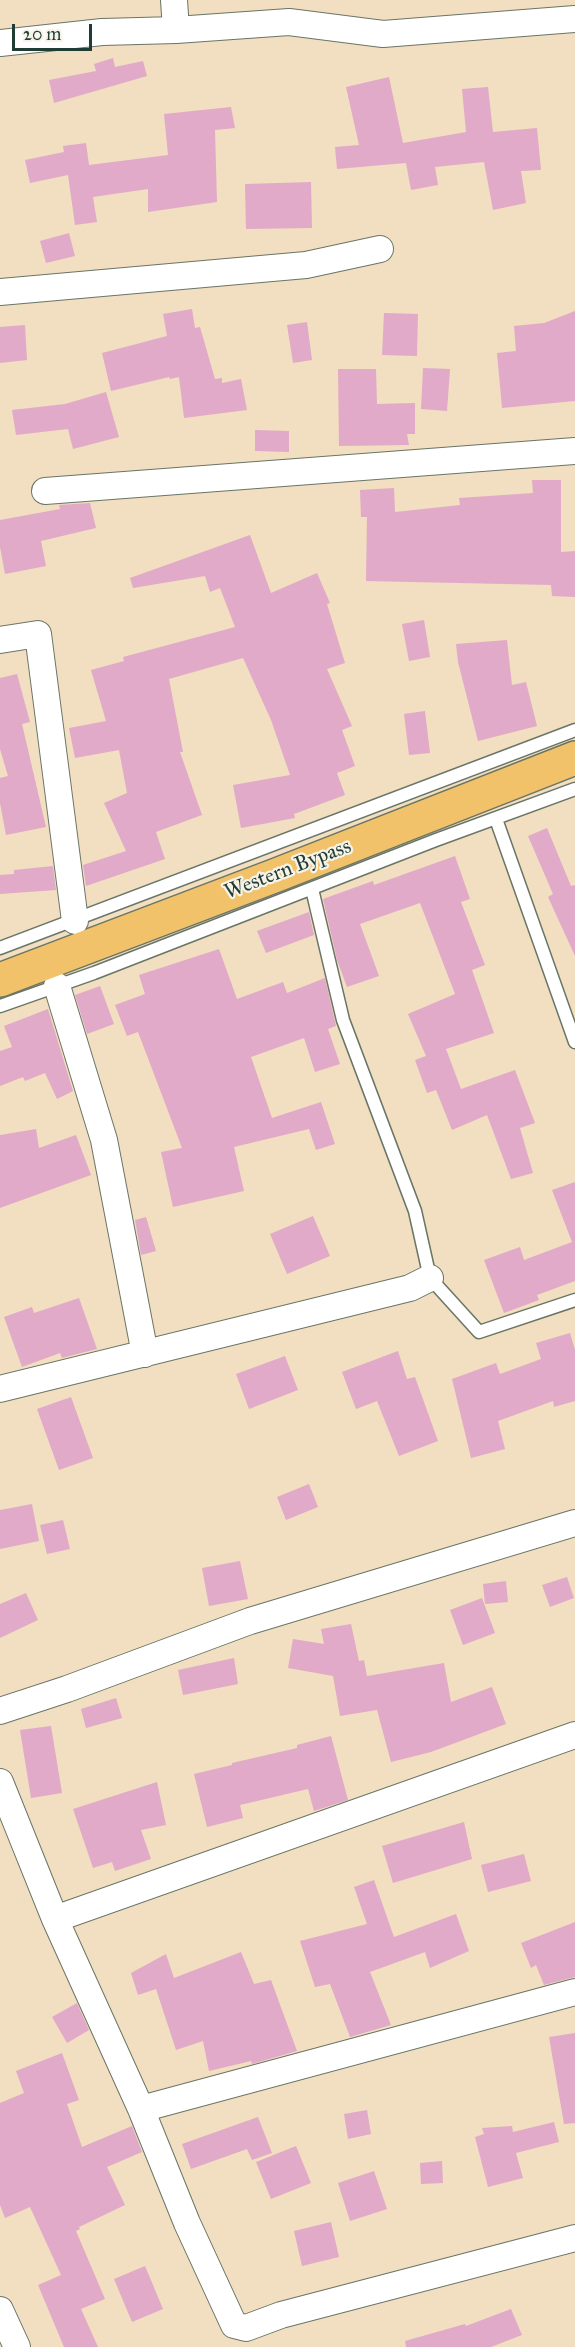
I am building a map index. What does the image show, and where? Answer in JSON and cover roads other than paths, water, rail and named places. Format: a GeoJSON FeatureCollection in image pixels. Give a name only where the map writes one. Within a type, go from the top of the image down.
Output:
{"type":"FeatureCollection","features":[{"type":"Feature","properties":{"kind":"main road","name":"Western Bypass"},"geometry":{"type":"LineString","coordinates":[[0,980],[575,758]]}},
{"type":"Feature","properties":{"kind":"street"},"geometry":{"type":"LineString","coordinates":[[174,0],[176,30]]}},
{"type":"Feature","properties":{"kind":"street"},"geometry":{"type":"LineString","coordinates":[[0,43],[102,32],[176,30],[289,22],[383,34],[575,19]]}},
{"type":"Feature","properties":{"kind":"street"},"geometry":{"type":"LineString","coordinates":[[0,292],[306,265],[380,249]]}},
{"type":"Feature","properties":{"kind":"street"},"geometry":{"type":"LineString","coordinates":[[45,491],[575,451]]}},
{"type":"Feature","properties":{"kind":"street"},"geometry":{"type":"LineString","coordinates":[[0,640],[38,634],[75,921]]}},
{"type":"Feature","properties":{"kind":"street"},"geometry":{"type":"LineString","coordinates":[[57,986],[104,1140],[145,1354]]}},
{"type":"Feature","properties":{"kind":"street"},"geometry":{"type":"LineString","coordinates":[[0,1389],[410,1288],[430,1278]]}},
{"type":"Feature","properties":{"kind":"street"},"geometry":{"type":"LineString","coordinates":[[0,1711],[68,1689],[250,1621],[575,1523]]}},
{"type":"Feature","properties":{"kind":"street"},"geometry":{"type":"LineString","coordinates":[[55,1920],[575,1736]]}},
{"type":"Feature","properties":{"kind":"street"},"geometry":{"type":"LineString","coordinates":[[0,1782],[55,1920],[141,2109],[187,2223],[234,2325],[246,2328],[292,2312],[575,2238]]}},
{"type":"Feature","properties":{"kind":"street"},"geometry":{"type":"LineString","coordinates":[[141,2109],[575,1992]]}},
{"type":"Feature","properties":{"kind":"street"},"geometry":{"type":"LineString","coordinates":[[0,2310],[17,2347]]}},
{"type":"Feature","properties":{"kind":"lane"},"geometry":{"type":"LineString","coordinates":[[0,948],[575,730]]}},
{"type":"Feature","properties":{"kind":"lane"},"geometry":{"type":"LineString","coordinates":[[0,1006],[575,789]]}},
{"type":"Feature","properties":{"kind":"lane"},"geometry":{"type":"LineString","coordinates":[[496,819],[575,1042]]}},
{"type":"Feature","properties":{"kind":"lane"},"geometry":{"type":"LineString","coordinates":[[312,889],[343,1020],[415,1211],[430,1278],[479,1332],[575,1300]]}}]}
